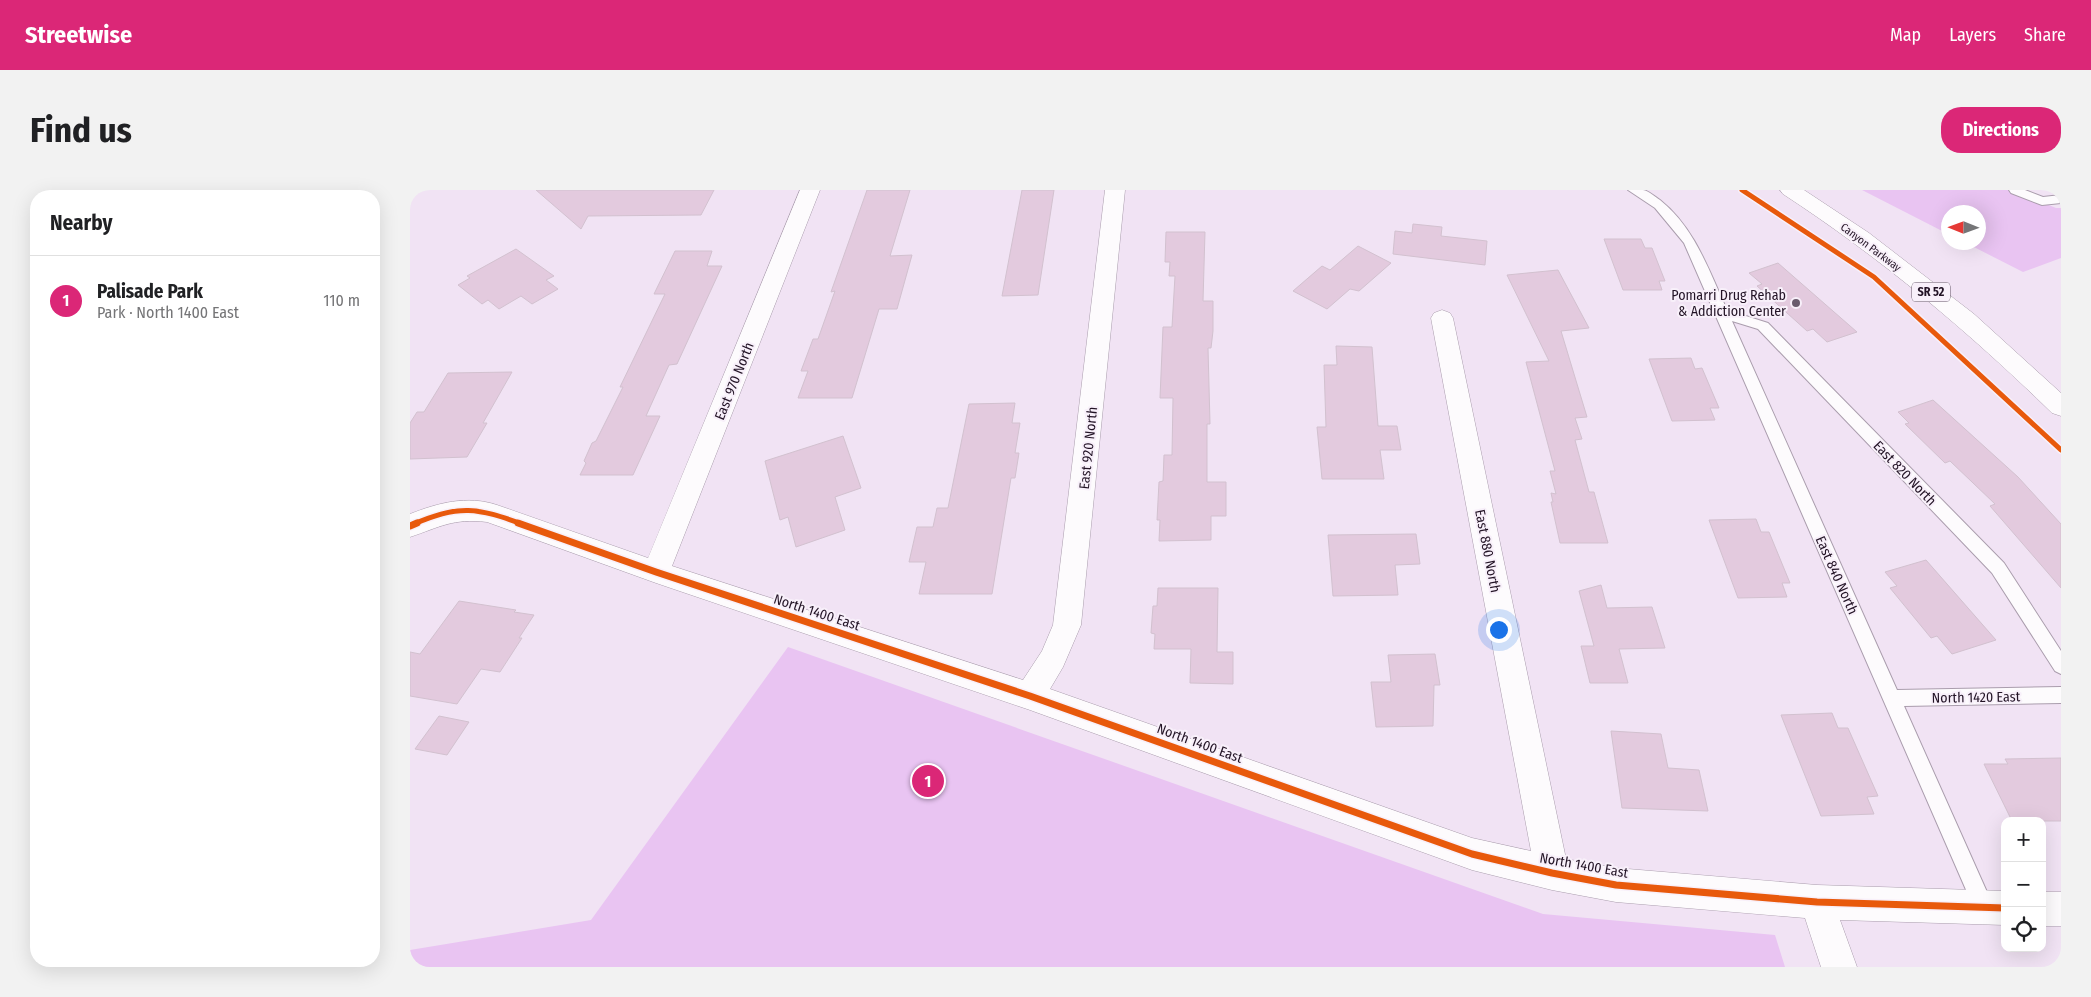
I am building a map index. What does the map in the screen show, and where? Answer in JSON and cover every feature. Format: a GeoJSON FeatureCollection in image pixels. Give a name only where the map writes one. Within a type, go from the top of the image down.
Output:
{"type":"FeatureCollection","features":[{"type":"Feature","properties":{"kind":"main road","name":"East 970 North"},"geometry":{"type":"LineString","coordinates":[[656,572],[810,190]]}},
{"type":"Feature","properties":{"kind":"main road","name":"East 920 North"},"geometry":{"type":"LineString","coordinates":[[1030,696],[1053,658],[1067,625],[1115,190]]}},
{"type":"Feature","properties":{"kind":"main road","name":"Canyon Parkway"},"geometry":{"type":"LineString","coordinates":[[1790,190],[1864,240],[1944,303],[2061,407]]}},
{"type":"Feature","properties":{"kind":"main road","name":"East 880 North"},"geometry":{"type":"LineString","coordinates":[[1442,318],[1552,873]]}},
{"type":"Feature","properties":{"kind":"main road","name":"North 1400 East"},"geometry":{"type":"LineString","coordinates":[[410,526],[430,517],[451,511],[471,509],[488,512],[656,572],[1030,696],[1472,854],[1552,873],[1616,885],[1817,902],[1994,908]]}},
{"type":"Feature","properties":{"kind":"main road"},"geometry":{"type":"LineString","coordinates":[[1817,902],[1838,967]]}},
{"type":"Feature","properties":{"kind":"main road"},"geometry":{"type":"LineString","coordinates":[[2046,909],[2061,909]]}},
{"type":"Feature","properties":{"kind":"lane","name":"East 840 North"},"geometry":{"type":"LineString","coordinates":[[1634,190],[1653,199],[1673,218],[1690,242],[1892,698],[1994,908]]}},
{"type":"Feature","properties":{"kind":"lane"},"geometry":{"type":"LineString","coordinates":[[2015,190],[2042,201],[2061,199]]}},
{"type":"Feature","properties":{"kind":"lane","name":"East 820 North"},"geometry":{"type":"LineString","coordinates":[[1720,313],[1763,326],[1998,568],[2061,666]]}},
{"type":"Feature","properties":{"kind":"lane","name":"North 1420 East"},"geometry":{"type":"LineString","coordinates":[[1892,698],[2061,695]]}},
{"type":"Feature","properties":{"kind":"shaded area"},"geometry":{"type":"Polygon","coordinates":[[[1862,190],[2012,190],[2056,208],[2061,208],[2061,258],[2023,272],[1980,250],[1986,250],[1986,205],[1941,205],[1941,230],[1862,190]]]}},
{"type":"Feature","properties":{"kind":"shaded area"},"geometry":{"type":"Polygon","coordinates":[[[788,647],[1543,914],[1775,935],[1785,967],[410,967],[410,950],[591,920],[788,647]]]}},
{"type":"Feature","properties":{"kind":"building"},"geometry":{"type":"Polygon","coordinates":[[[536,190],[714,190],[701,215],[588,216],[581,229],[536,190]]]}},
{"type":"Feature","properties":{"kind":"building"},"geometry":{"type":"Polygon","coordinates":[[[867,190],[910,190],[890,256],[912,255],[897,309],[879,309],[852,398],[798,398],[808,371],[801,371],[813,339],[818,339],[835,291],[831,292],[867,190]]]}},
{"type":"Feature","properties":{"kind":"building"},"geometry":{"type":"Polygon","coordinates":[[[1022,190],[1054,190],[1038,295],[1002,296],[1022,190]]]}},
{"type":"Feature","properties":{"kind":"building"},"geometry":{"type":"Polygon","coordinates":[[[1413,224],[1442,227],[1441,236],[1487,241],[1485,265],[1393,254],[1395,231],[1412,233],[1413,224]]]}},
{"type":"Feature","properties":{"kind":"building"},"geometry":{"type":"Polygon","coordinates":[[[1166,232],[1205,232],[1203,301],[1213,301],[1213,331],[1211,348],[1208,348],[1210,424],[1207,424],[1207,482],[1226,482],[1226,516],[1211,516],[1211,540],[1159,541],[1160,520],[1157,520],[1159,482],[1163,481],[1164,455],[1172,455],[1173,398],[1160,398],[1163,327],[1172,327],[1175,276],[1169,276],[1170,262],[1165,262],[1166,232]]]}},
{"type":"Feature","properties":{"kind":"building"},"geometry":{"type":"Polygon","coordinates":[[[1604,239],[1641,239],[1645,248],[1652,248],[1665,281],[1659,281],[1662,290],[1623,290],[1604,239]]]}},
{"type":"Feature","properties":{"kind":"building"},"geometry":{"type":"Polygon","coordinates":[[[1358,246],[1391,263],[1359,291],[1350,289],[1327,309],[1293,291],[1322,266],[1330,270],[1358,246]]]}},
{"type":"Feature","properties":{"kind":"building"},"geometry":{"type":"Polygon","coordinates":[[[516,249],[554,276],[546,280],[558,289],[532,304],[521,296],[499,309],[488,300],[482,304],[458,285],[470,278],[467,276],[516,249]]]}},
{"type":"Feature","properties":{"kind":"building"},"geometry":{"type":"Polygon","coordinates":[[[675,251],[712,251],[707,266],[722,266],[677,364],[669,365],[646,416],[660,416],[633,475],[580,475],[592,443],[596,441],[623,387],[620,387],[665,294],[654,294],[675,251]]]}},
{"type":"Feature","properties":{"kind":"building"},"geometry":{"type":"Polygon","coordinates":[[[1778,263],[1857,332],[1827,342],[1813,329],[1807,331],[1757,286],[1762,284],[1749,273],[1778,263]]]}},
{"type":"Feature","properties":{"kind":"building"},"geometry":{"type":"Polygon","coordinates":[[[1558,270],[1589,328],[1561,331],[1587,417],[1575,418],[1582,439],[1575,440],[1589,492],[1594,492],[1608,543],[1560,543],[1551,502],[1553,502],[1551,493],[1556,494],[1550,471],[1555,471],[1526,362],[1549,361],[1507,275],[1558,270]]]}},
{"type":"Feature","properties":{"kind":"building"},"geometry":{"type":"Polygon","coordinates":[[[1336,346],[1372,347],[1378,426],[1397,426],[1401,450],[1380,450],[1384,479],[1322,479],[1317,427],[1326,427],[1324,365],[1337,365],[1336,346]]]}},
{"type":"Feature","properties":{"kind":"building"},"geometry":{"type":"Polygon","coordinates":[[[1691,358],[1695,369],[1702,368],[1719,408],[1710,408],[1715,420],[1672,421],[1649,359],[1691,358]]]}},
{"type":"Feature","properties":{"kind":"building"},"geometry":{"type":"Polygon","coordinates":[[[512,372],[483,423],[487,423],[467,457],[410,459],[410,423],[417,412],[424,412],[448,373],[512,372]]]}},
{"type":"Feature","properties":{"kind":"building"},"geometry":{"type":"Polygon","coordinates":[[[1933,400],[2018,477],[2061,524],[2061,588],[1990,506],[1995,504],[1950,461],[1945,463],[1905,424],[1909,423],[1898,412],[1933,400]]]}},
{"type":"Feature","properties":{"kind":"building"},"geometry":{"type":"Polygon","coordinates":[[[1015,403],[1012,423],[1020,423],[1015,453],[1019,453],[1015,478],[1011,478],[992,594],[919,594],[926,562],[909,562],[917,527],[933,527],[937,508],[948,508],[969,404],[1015,403]]]}},
{"type":"Feature","properties":{"kind":"building"},"geometry":{"type":"Polygon","coordinates":[[[843,436],[861,488],[835,497],[845,530],[796,547],[788,517],[780,520],[765,461],[843,436]]]}},
{"type":"Feature","properties":{"kind":"building"},"geometry":{"type":"Polygon","coordinates":[[[1756,519],[1761,532],[1769,532],[1790,583],[1782,583],[1787,597],[1738,598],[1709,520],[1756,519]]]}},
{"type":"Feature","properties":{"kind":"building"},"geometry":{"type":"Polygon","coordinates":[[[1416,534],[1420,564],[1395,565],[1398,595],[1333,596],[1328,535],[1416,534]]]}},
{"type":"Feature","properties":{"kind":"building"},"geometry":{"type":"Polygon","coordinates":[[[1926,560],[1996,640],[1952,654],[1937,636],[1931,638],[1890,588],[1897,586],[1885,572],[1926,560]]]}},
{"type":"Feature","properties":{"kind":"building"},"geometry":{"type":"Polygon","coordinates":[[[1601,585],[1607,608],[1652,607],[1665,648],[1619,649],[1628,683],[1590,683],[1581,646],[1594,646],[1579,591],[1601,585]]]}},
{"type":"Feature","properties":{"kind":"building"},"geometry":{"type":"Polygon","coordinates":[[[1158,588],[1218,588],[1217,652],[1233,652],[1233,684],[1190,683],[1191,649],[1154,649],[1155,634],[1151,633],[1153,606],[1157,606],[1158,588]]]}},
{"type":"Feature","properties":{"kind":"building"},"geometry":{"type":"Polygon","coordinates":[[[459,601],[516,610],[514,612],[534,615],[500,672],[481,669],[457,704],[410,696],[410,652],[420,654],[459,601]]]}},
{"type":"Feature","properties":{"kind":"building"},"geometry":{"type":"Polygon","coordinates":[[[1435,654],[1440,685],[1434,685],[1433,726],[1376,727],[1371,682],[1391,682],[1388,655],[1435,654]]]}},
{"type":"Feature","properties":{"kind":"building"},"geometry":{"type":"Polygon","coordinates":[[[1832,713],[1838,728],[1848,728],[1878,796],[1867,797],[1874,814],[1821,816],[1781,715],[1832,713]]]}},
{"type":"Feature","properties":{"kind":"building"},"geometry":{"type":"Polygon","coordinates":[[[439,716],[469,722],[447,755],[415,749],[439,716]]]}},
{"type":"Feature","properties":{"kind":"building"},"geometry":{"type":"Polygon","coordinates":[[[1611,731],[1661,734],[1668,768],[1699,770],[1708,811],[1622,808],[1611,731]]]}},
{"type":"Feature","properties":{"kind":"building"},"geometry":{"type":"Polygon","coordinates":[[[2061,758],[2061,821],[2046,821],[2046,817],[2010,817],[1984,764],[2008,764],[2005,759],[2061,758]]]}},
{"type":"Feature","properties":{"kind":"cycle path"},"geometry":{"type":"LineString","coordinates":[[1742,190],[1874,277],[2061,450]]}},
{"type":"Feature","properties":{"kind":"cycle path"},"geometry":{"type":"LineString","coordinates":[[410,526],[448,512],[467,510],[488,512],[656,572],[1030,696],[1472,854],[1552,873],[1616,885],[1817,902],[2001,908]]}},
{"type":"Feature","properties":{"kind":"place","name":"Pomarri Drug Rehab & Addiction Center"},"geometry":{"type":"Point","coordinates":[1796,303]}},
{"type":"Feature","properties":{"kind":"place","name":"Palisade Park"},"geometry":{"type":"Point","coordinates":[928,781]}}]}
